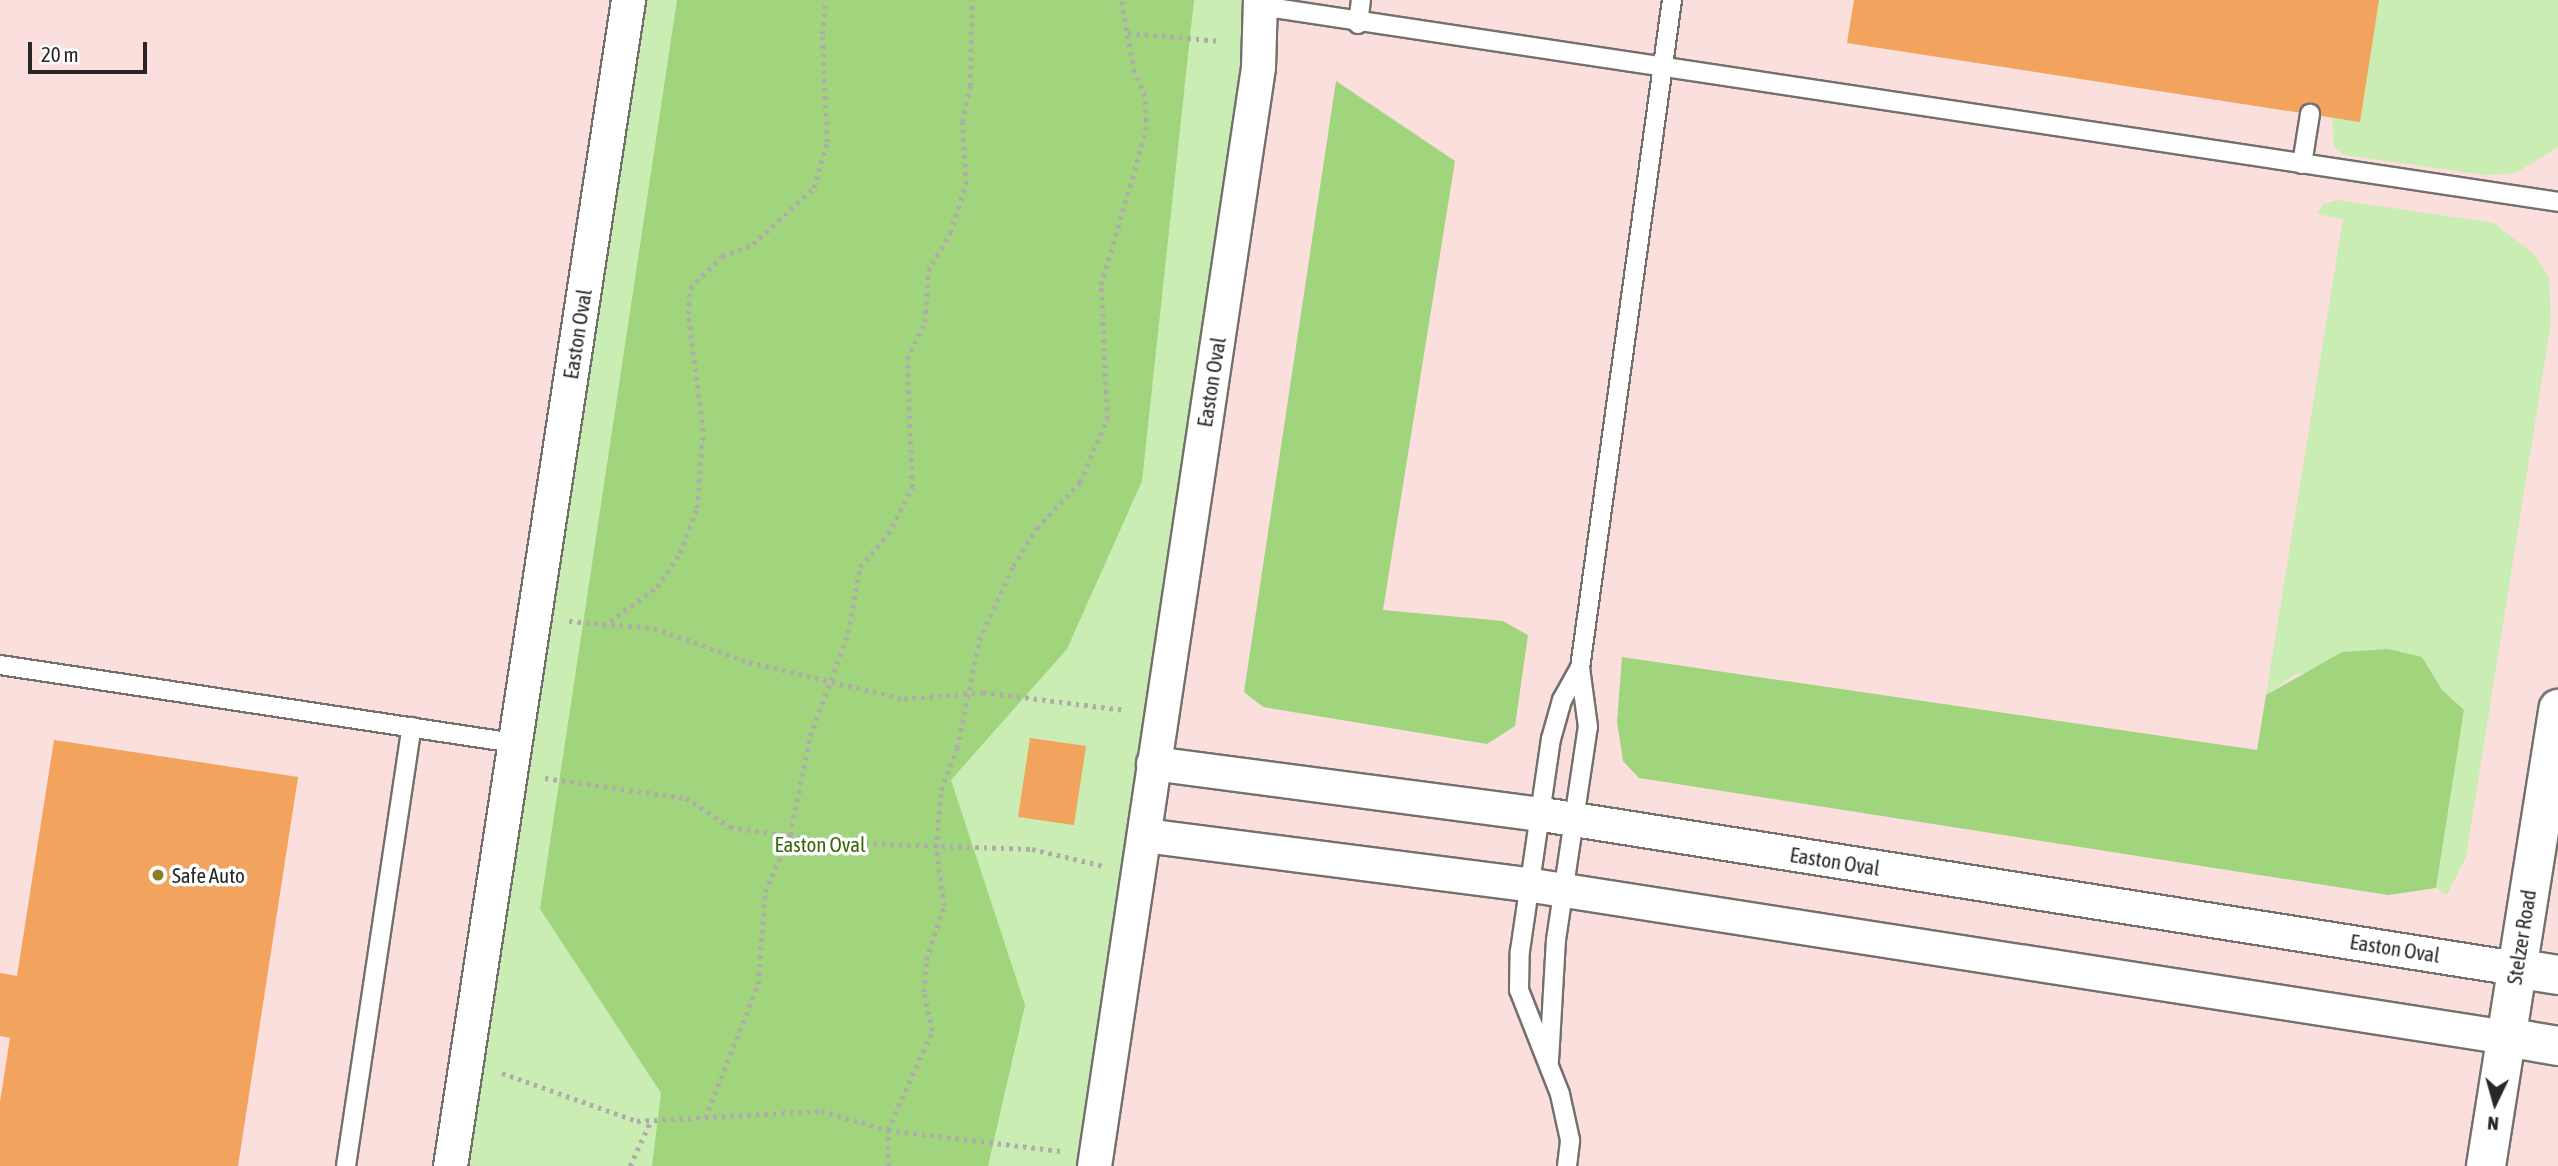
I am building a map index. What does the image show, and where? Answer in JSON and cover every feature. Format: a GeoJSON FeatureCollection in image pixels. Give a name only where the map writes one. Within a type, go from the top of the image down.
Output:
{"type":"FeatureCollection","features":[{"type":"Feature","properties":{"kind":"main road","name":"Stelzer Road"},"geometry":{"type":"LineString","coordinates":[[2486,1166],[2515,968],[2558,709]]}},
{"type":"Feature","properties":{"kind":"main road"},"geometry":{"type":"LineString","coordinates":[[2515,968],[2558,975]]}},
{"type":"Feature","properties":{"kind":"main road"},"geometry":{"type":"LineString","coordinates":[[2506,1037],[2558,1046]]}},
{"type":"Feature","properties":{"kind":"street","name":"Easton Oval"},"geometry":{"type":"LineString","coordinates":[[450,1166],[628,0]]}},
{"type":"Feature","properties":{"kind":"street","name":"Easton Oval"},"geometry":{"type":"LineString","coordinates":[[1095,1161],[1259,44],[1260,3]]}},
{"type":"Feature","properties":{"kind":"street","name":"Easton Oval"},"geometry":{"type":"LineString","coordinates":[[1153,763],[1542,814],[2515,968]]}},
{"type":"Feature","properties":{"kind":"street"},"geometry":{"type":"LineString","coordinates":[[1144,835],[1532,885],[2506,1037]]}},
{"type":"Feature","properties":{"kind":"lane"},"geometry":{"type":"LineString","coordinates":[[1358,24],[1362,0]]}},
{"type":"Feature","properties":{"kind":"lane"},"geometry":{"type":"LineString","coordinates":[[1549,1061],[1554,962],[1567,891],[1588,727],[1580,668],[1672,0]]}},
{"type":"Feature","properties":{"kind":"lane"},"geometry":{"type":"LineString","coordinates":[[1260,3],[1358,24],[2558,202]]}},
{"type":"Feature","properties":{"kind":"lane"},"geometry":{"type":"LineString","coordinates":[[2302,164],[2309,114]]}},
{"type":"Feature","properties":{"kind":"lane"},"geometry":{"type":"LineString","coordinates":[[0,665],[412,727],[511,758]]}},
{"type":"Feature","properties":{"kind":"lane"},"geometry":{"type":"LineString","coordinates":[[1567,1166],[1570,1140],[1549,1061],[1520,990],[1551,739],[1562,700],[1580,668]]}},
{"type":"Feature","properties":{"kind":"lane"},"geometry":{"type":"LineString","coordinates":[[346,1166],[412,727]]}},
{"type":"Feature","properties":{"kind":"path"},"geometry":{"type":"LineString","coordinates":[[603,626],[657,587],[680,553],[697,508],[704,430],[688,314],[690,288],[722,256],[753,244],[814,188],[827,142],[822,34],[826,0]]}},
{"type":"Feature","properties":{"kind":"path"},"geometry":{"type":"LineString","coordinates":[[705,1118],[758,984],[765,892],[790,835],[810,736],[848,633],[860,566],[888,534],[912,487],[907,359],[925,322],[928,271],[950,233],[966,184],[962,122],[970,86],[972,0]]}},
{"type":"Feature","properties":{"kind":"path"},"geometry":{"type":"LineString","coordinates":[[888,1166],[888,1130],[932,1031],[924,992],[926,960],[944,906],[936,848],[941,790],[957,748],[979,640],[1013,566],[1037,528],[1080,482],[1107,419],[1101,285],[1146,131],[1145,96],[1134,72],[1121,0]]}},
{"type":"Feature","properties":{"kind":"path"},"geometry":{"type":"LineString","coordinates":[[1128,33],[1259,44]]}},
{"type":"Feature","properties":{"kind":"path"},"geometry":{"type":"LineString","coordinates":[[533,616],[603,626],[653,628],[749,662],[830,677],[904,699],[967,692],[1161,715]]}},
{"type":"Feature","properties":{"kind":"path"},"geometry":{"type":"LineString","coordinates":[[511,758],[685,798],[730,827],[936,848],[1032,849],[1138,877]]}},
{"type":"Feature","properties":{"kind":"path"},"geometry":{"type":"LineString","coordinates":[[464,1062],[554,1088],[637,1121],[821,1111],[888,1130],[1095,1161]]}},
{"type":"Feature","properties":{"kind":"path"},"geometry":{"type":"LineString","coordinates":[[630,1166],[651,1120]]}},
{"type":"Feature","properties":{"kind":"shaded area"},"geometry":{"type":"Polygon","coordinates":[[[0,0],[2558,0],[2558,1166],[0,1166],[0,0]]]}},
{"type":"Feature","properties":{"kind":"green space","name":"Easton Oval"},"geometry":{"type":"Polygon","coordinates":[[[628,0],[1260,0],[1094,1166],[450,1166],[628,0]]]}},
{"type":"Feature","properties":{"kind":"green space","name":"Easton Oval"},"geometry":{"type":"Polygon","coordinates":[[[677,0],[1194,0],[1142,481],[1067,649],[951,780],[1025,1005],[988,1166],[652,1166],[661,1093],[540,909],[677,0]]]}},
{"type":"Feature","properties":{"kind":"green space"},"geometry":{"type":"Polygon","coordinates":[[[2379,0],[2558,0],[2558,147],[2516,173],[2485,175],[2344,155],[2334,147],[2332,117],[2379,0]]]}},
{"type":"Feature","properties":{"kind":"green space"},"geometry":{"type":"Polygon","coordinates":[[[1336,81],[1455,161],[1383,610],[1503,621],[1528,635],[1515,726],[1487,744],[1263,707],[1244,692],[1336,81]]]}},
{"type":"Feature","properties":{"kind":"green space"},"geometry":{"type":"Polygon","coordinates":[[[2338,200],[2494,223],[2535,255],[2549,278],[2551,322],[2466,857],[2447,895],[2436,888],[2464,710],[2442,690],[2422,657],[2296,674],[2266,695],[2343,219],[2317,214],[2323,204],[2338,200]]]}},
{"type":"Feature","properties":{"kind":"green space"},"geometry":{"type":"Polygon","coordinates":[[[2388,649],[2422,657],[2442,690],[2464,710],[2436,888],[2388,895],[1639,778],[1623,761],[1617,722],[1622,657],[2257,750],[2266,695],[2342,652],[2388,649]]]}},
{"type":"Feature","properties":{"kind":"building"},"geometry":{"type":"Polygon","coordinates":[[[1854,0],[2379,0],[2360,122],[1847,43],[1854,0]]]}},
{"type":"Feature","properties":{"kind":"building"},"geometry":{"type":"Polygon","coordinates":[[[1030,738],[1086,746],[1074,825],[1018,817],[1030,738]]]}},
{"type":"Feature","properties":{"kind":"building","name":"Safe Auto"},"geometry":{"type":"Polygon","coordinates":[[[54,740],[298,777],[238,1166],[0,1166],[0,1102],[10,1038],[0,1036],[0,973],[17,976],[54,740]]]}},
{"type":"Feature","properties":{"kind":"place","name":"Safe Auto"},"geometry":{"type":"Point","coordinates":[158,875]}}]}
